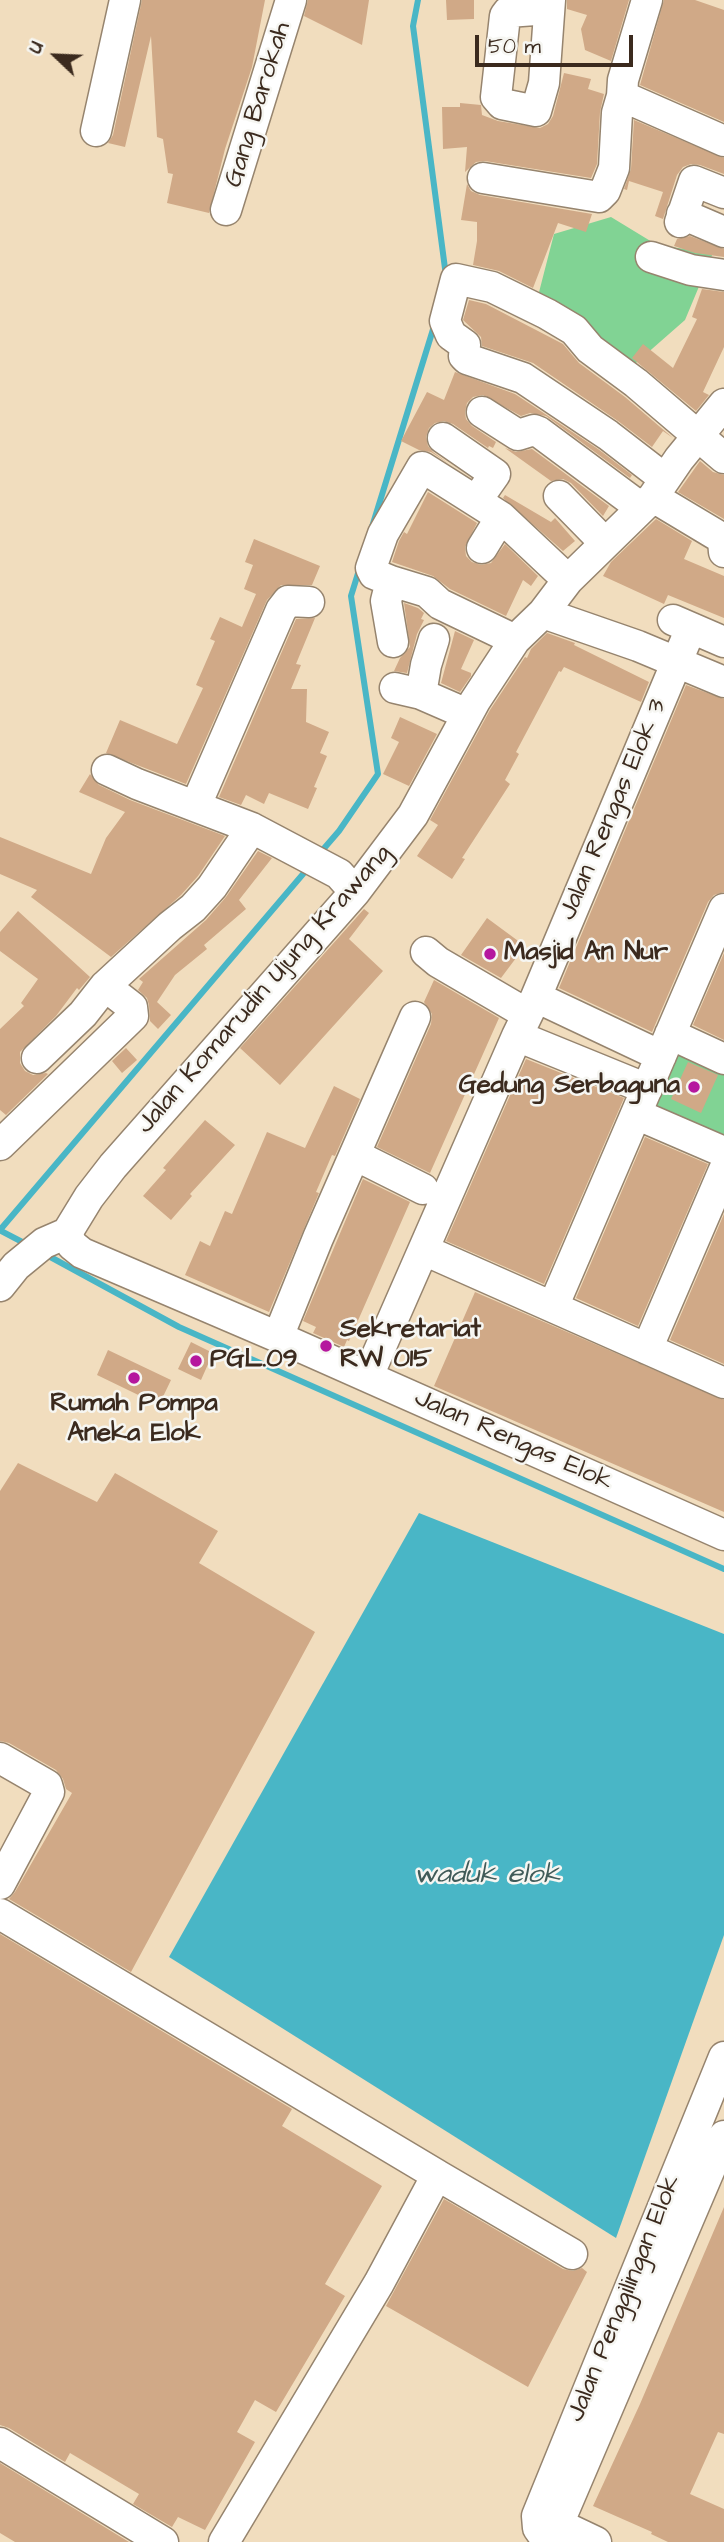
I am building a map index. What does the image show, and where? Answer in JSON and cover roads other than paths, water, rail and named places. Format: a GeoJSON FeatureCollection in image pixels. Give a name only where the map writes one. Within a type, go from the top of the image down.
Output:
{"type":"FeatureCollection","features":[{"type":"Feature","properties":{"kind":"street"},"geometry":{"type":"LineString","coordinates":[[96,131],[125,0]]}},
{"type":"Feature","properties":{"kind":"street","name":"Gang Barokah"},"geometry":{"type":"LineString","coordinates":[[226,210],[291,0]]}},
{"type":"Feature","properties":{"kind":"street"},"geometry":{"type":"LineString","coordinates":[[483,178],[599,197],[605,191],[614,168],[622,80],[647,0]]}},
{"type":"Feature","properties":{"kind":"street"},"geometry":{"type":"LineString","coordinates":[[622,96],[724,141]]}},
{"type":"Feature","properties":{"kind":"street"},"geometry":{"type":"LineString","coordinates":[[724,193],[694,181],[681,218],[724,233]]}},
{"type":"Feature","properties":{"kind":"street"},"geometry":{"type":"LineString","coordinates":[[651,257],[691,270],[724,275]]}},
{"type":"Feature","properties":{"kind":"street"},"geometry":{"type":"LineString","coordinates":[[653,494],[608,435],[523,379],[464,356],[465,345],[451,335],[444,321],[456,279],[492,287],[547,314],[581,336],[590,349],[636,383],[724,458]]}},
{"type":"Feature","properties":{"kind":"street","name":"Jalan Komarudin Ujung Krawang"},"geometry":{"type":"LineString","coordinates":[[8,1276],[55,1238],[347,883],[413,815],[487,680],[516,640],[568,580],[653,494],[724,404]]}},
{"type":"Feature","properties":{"kind":"street"},"geometry":{"type":"LineString","coordinates":[[482,412],[518,435],[534,430],[539,432],[653,494],[723,540],[724,552]]}},
{"type":"Feature","properties":{"kind":"street"},"geometry":{"type":"LineString","coordinates":[[443,438],[495,474],[482,548]]}},
{"type":"Feature","properties":{"kind":"street"},"geometry":{"type":"LineString","coordinates":[[516,640],[440,604],[427,592],[374,574],[370,568],[383,534],[422,467],[489,509],[568,580]]}},
{"type":"Feature","properties":{"kind":"street"},"geometry":{"type":"LineString","coordinates":[[559,496],[605,543]]}},
{"type":"Feature","properties":{"kind":"street"},"geometry":{"type":"LineString","coordinates":[[391,580],[386,610],[393,642]]}},
{"type":"Feature","properties":{"kind":"street"},"geometry":{"type":"LineString","coordinates":[[196,805],[281,610],[288,601],[309,602]]}},
{"type":"Feature","properties":{"kind":"street"},"geometry":{"type":"LineString","coordinates":[[542,612],[676,661],[724,682]]}},
{"type":"Feature","properties":{"kind":"street","name":"Jalan Rengas Elok 3"},"geometry":{"type":"LineString","coordinates":[[368,1377],[526,1016],[676,661],[682,624],[724,642]]}},
{"type":"Feature","properties":{"kind":"street"},"geometry":{"type":"LineString","coordinates":[[434,639],[426,665],[408,691],[467,715]]}},
{"type":"Feature","properties":{"kind":"street"},"geometry":{"type":"LineString","coordinates":[[107,770],[252,828],[279,841],[347,883]]}},
{"type":"Feature","properties":{"kind":"street"},"geometry":{"type":"LineString","coordinates":[[37,1058],[83,1014],[105,986],[193,908],[212,887],[252,828]]}},
{"type":"Feature","properties":{"kind":"street"},"geometry":{"type":"LineString","coordinates":[[553,1307],[724,909]]}},
{"type":"Feature","properties":{"kind":"street"},"geometry":{"type":"LineString","coordinates":[[426,952],[526,1016],[641,1102],[724,1152]]}},
{"type":"Feature","properties":{"kind":"street"},"geometry":{"type":"LineString","coordinates":[[0,1145],[133,1016],[132,1007],[105,986]]}},
{"type":"Feature","properties":{"kind":"street"},"geometry":{"type":"LineString","coordinates":[[526,1016],[724,1059]]}},
{"type":"Feature","properties":{"kind":"street"},"geometry":{"type":"LineString","coordinates":[[278,1337],[318,1238],[415,1017]]}},
{"type":"Feature","properties":{"kind":"street"},"geometry":{"type":"LineString","coordinates":[[355,1154],[423,1189]]}},
{"type":"Feature","properties":{"kind":"street"},"geometry":{"type":"LineString","coordinates":[[647,1349],[724,1170]]}},
{"type":"Feature","properties":{"kind":"street","name":"Jalan Rengas Elok"},"geometry":{"type":"LineString","coordinates":[[55,1238],[724,1535]]}},
{"type":"Feature","properties":{"kind":"street"},"geometry":{"type":"LineString","coordinates":[[424,1250],[724,1383]]}},
{"type":"Feature","properties":{"kind":"street"},"geometry":{"type":"LineString","coordinates":[[0,1758],[47,1785],[49,1792],[0,1884]]}},
{"type":"Feature","properties":{"kind":"street"},"geometry":{"type":"LineString","coordinates":[[0,1914],[572,2254]]}},
{"type":"Feature","properties":{"kind":"street","name":"Jalan Penggilingan Elok"},"geometry":{"type":"LineString","coordinates":[[719,2081],[537,2516],[538,2528],[551,2535],[724,2136]]}},
{"type":"Feature","properties":{"kind":"street"},"geometry":{"type":"LineString","coordinates":[[223,2542],[379,2284],[437,2175]]}},
{"type":"Feature","properties":{"kind":"street"},"geometry":{"type":"LineString","coordinates":[[0,2443],[163,2542]]}},
{"type":"Feature","properties":{"kind":"street"},"geometry":{"type":"LineString","coordinates":[[551,2535],[596,2542]]}},
{"type":"Feature","properties":{"kind":"water","name":"waduk elok"},"geometry":{"type":"Polygon","coordinates":[[[419,1513],[724,1634],[724,1935],[616,2238],[169,1957],[419,1513]]]}},
{"type":"Feature","properties":{"kind":"waterway"},"geometry":{"type":"LineString","coordinates":[[418,0],[413,26],[446,276]]}},
{"type":"Feature","properties":{"kind":"waterway"},"geometry":{"type":"LineString","coordinates":[[372,527],[435,323]]}},
{"type":"Feature","properties":{"kind":"waterway"},"geometry":{"type":"LineString","coordinates":[[320,853],[339,831],[378,774],[351,596],[360,567]]}},
{"type":"Feature","properties":{"kind":"waterway"},"geometry":{"type":"LineString","coordinates":[[0,1230],[309,867]]}},
{"type":"Feature","properties":{"kind":"waterway"},"geometry":{"type":"LineString","coordinates":[[1,1231],[28,1245]]}},
{"type":"Feature","properties":{"kind":"waterway"},"geometry":{"type":"LineString","coordinates":[[43,1253],[179,1327],[724,1569]]}},
{"type":"Feature","properties":{"kind":"place","name":"Masjid An Nur"},"geometry":{"type":"Point","coordinates":[490,954]}},
{"type":"Feature","properties":{"kind":"place","name":"Gedung Serbaguna"},"geometry":{"type":"Point","coordinates":[694,1087]}},
{"type":"Feature","properties":{"kind":"place","name":"Sekretariat RW 015"},"geometry":{"type":"Point","coordinates":[326,1346]}},
{"type":"Feature","properties":{"kind":"place","name":"PGL.09"},"geometry":{"type":"Point","coordinates":[196,1361]}},
{"type":"Feature","properties":{"kind":"place","name":"Rumah Pompa Aneka Elok"},"geometry":{"type":"Point","coordinates":[134,1378]}}]}
